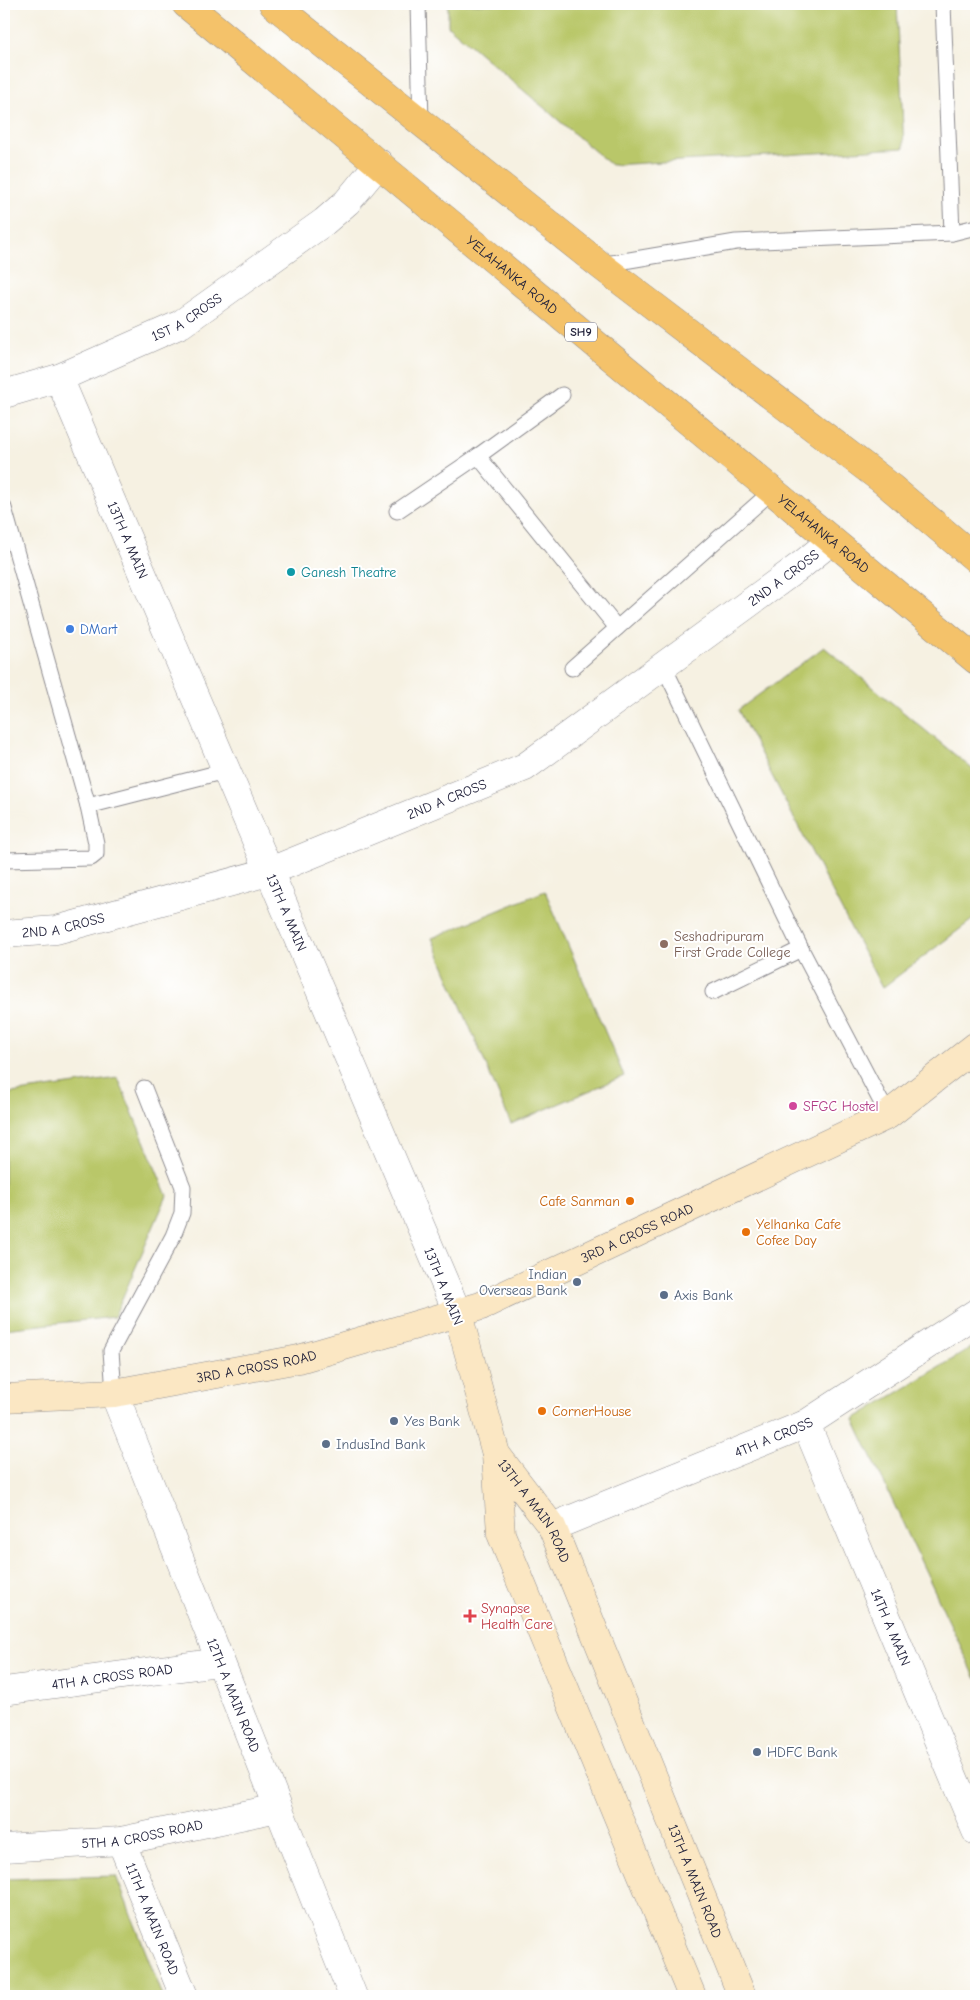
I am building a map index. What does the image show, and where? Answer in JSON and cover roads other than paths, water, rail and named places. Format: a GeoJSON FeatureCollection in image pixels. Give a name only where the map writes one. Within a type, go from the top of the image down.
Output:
{"type":"FeatureCollection","features":[{"type":"Feature","properties":{"kind":"main road","name":"YELAHANKA ROAD"},"geometry":{"type":"LineString","coordinates":[[186,4],[976,660]]}},
{"type":"Feature","properties":{"kind":"main road"},"geometry":{"type":"LineString","coordinates":[[273,4],[600,265],[881,479],[976,558]]}},
{"type":"Feature","properties":{"kind":"main road","name":"3RD A CROSS ROAD"},"geometry":{"type":"LineString","coordinates":[[4,1398],[114,1393],[299,1359],[481,1306],[888,1115],[974,1052]]}},
{"type":"Feature","properties":{"kind":"main road","name":"13TH A MAIN"},"geometry":{"type":"LineString","coordinates":[[458,1314],[496,1454]]}},
{"type":"Feature","properties":{"kind":"main road","name":"13TH A MAIN ROAD"},"geometry":{"type":"LineString","coordinates":[[496,1454],[552,1526],[742,1996]]}},
{"type":"Feature","properties":{"kind":"main road","name":"13TH A MAIN ROAD"},"geometry":{"type":"LineString","coordinates":[[496,1454],[501,1534],[692,1996]]}},
{"type":"Feature","properties":{"kind":"street","name":"1ST A CROSS"},"geometry":{"type":"LineString","coordinates":[[4,394],[59,378],[180,324],[324,222],[347,202],[379,163]]}},
{"type":"Feature","properties":{"kind":"street","name":"13TH A MAIN"},"geometry":{"type":"LineString","coordinates":[[59,378],[458,1314]]}},
{"type":"Feature","properties":{"kind":"street","name":"2ND A CROSS"},"geometry":{"type":"LineString","coordinates":[[4,934],[56,930],[268,872],[525,767],[804,563],[831,541]]}},
{"type":"Feature","properties":{"kind":"street","name":"4TH A CROSS"},"geometry":{"type":"LineString","coordinates":[[552,1526],[806,1424],[976,1313]]}},
{"type":"Feature","properties":{"kind":"street","name":"12TH A MAIN ROAD"},"geometry":{"type":"LineString","coordinates":[[114,1393],[219,1662],[353,1996]]}},
{"type":"Feature","properties":{"kind":"street","name":"14TH A MAIN"},"geometry":{"type":"LineString","coordinates":[[806,1424],[976,1831]]}},
{"type":"Feature","properties":{"kind":"street","name":"4TH A CROSS ROAD"},"geometry":{"type":"LineString","coordinates":[[4,1691],[219,1662]]}},
{"type":"Feature","properties":{"kind":"street","name":"5TH A CROSS ROAD"},"geometry":{"type":"LineString","coordinates":[[4,1848],[121,1841],[278,1808]]}},
{"type":"Feature","properties":{"kind":"street","name":"11TH A MAIN ROAD"},"geometry":{"type":"LineString","coordinates":[[121,1841],[184,1996]]}},
{"type":"Feature","properties":{"kind":"lane"},"geometry":{"type":"LineString","coordinates":[[418,4],[421,123]]}},
{"type":"Feature","properties":{"kind":"lane"},"geometry":{"type":"LineString","coordinates":[[943,4],[952,233]]}},
{"type":"Feature","properties":{"kind":"lane"},"geometry":{"type":"LineString","coordinates":[[600,265],[736,242],[952,233],[976,227]]}},
{"type":"Feature","properties":{"kind":"lane"},"geometry":{"type":"LineString","coordinates":[[397,510],[478,456],[562,395]]}},
{"type":"Feature","properties":{"kind":"lane"},"geometry":{"type":"LineString","coordinates":[[478,456],[617,628]]}},
{"type":"Feature","properties":{"kind":"lane"},"geometry":{"type":"LineString","coordinates":[[572,668],[772,491]]}},
{"type":"Feature","properties":{"kind":"lane"},"geometry":{"type":"LineString","coordinates":[[4,508],[88,806],[96,843],[96,854],[91,858],[4,860]]}},
{"type":"Feature","properties":{"kind":"lane"},"geometry":{"type":"LineString","coordinates":[[663,666],[801,949],[888,1115]]}},
{"type":"Feature","properties":{"kind":"lane"},"geometry":{"type":"LineString","coordinates":[[88,806],[225,771]]}},
{"type":"Feature","properties":{"kind":"lane"},"geometry":{"type":"LineString","coordinates":[[713,992],[801,949]]}},
{"type":"Feature","properties":{"kind":"lane"},"geometry":{"type":"LineString","coordinates":[[114,1393],[111,1351],[173,1236],[182,1213],[183,1187],[144,1088]]}},
{"type":"Feature","properties":{"kind":"place","name":"Ganesh Theatre"},"geometry":{"type":"Point","coordinates":[291,572]}},
{"type":"Feature","properties":{"kind":"place","name":"DMart"},"geometry":{"type":"Point","coordinates":[70,629]}},
{"type":"Feature","properties":{"kind":"place","name":"Seshadripuram First Grade College"},"geometry":{"type":"Point","coordinates":[664,944]}},
{"type":"Feature","properties":{"kind":"place","name":"SFGC Hostel"},"geometry":{"type":"Point","coordinates":[793,1106]}},
{"type":"Feature","properties":{"kind":"place","name":"Cafe Sanman"},"geometry":{"type":"Point","coordinates":[630,1201]}},
{"type":"Feature","properties":{"kind":"place","name":"Yelhanka Cafe Cofee Day"},"geometry":{"type":"Point","coordinates":[746,1232]}},
{"type":"Feature","properties":{"kind":"place","name":"Indian Overseas Bank"},"geometry":{"type":"Point","coordinates":[577,1282]}},
{"type":"Feature","properties":{"kind":"place","name":"Axis Bank"},"geometry":{"type":"Point","coordinates":[664,1295]}},
{"type":"Feature","properties":{"kind":"place","name":"CornerHouse"},"geometry":{"type":"Point","coordinates":[542,1411]}},
{"type":"Feature","properties":{"kind":"place","name":"Yes Bank"},"geometry":{"type":"Point","coordinates":[394,1421]}},
{"type":"Feature","properties":{"kind":"place","name":"IndusInd Bank"},"geometry":{"type":"Point","coordinates":[326,1444]}},
{"type":"Feature","properties":{"kind":"place","name":"Synapse Health Care"},"geometry":{"type":"Point","coordinates":[470,1616]}},
{"type":"Feature","properties":{"kind":"place","name":"HDFC Bank"},"geometry":{"type":"Point","coordinates":[757,1752]}}]}
